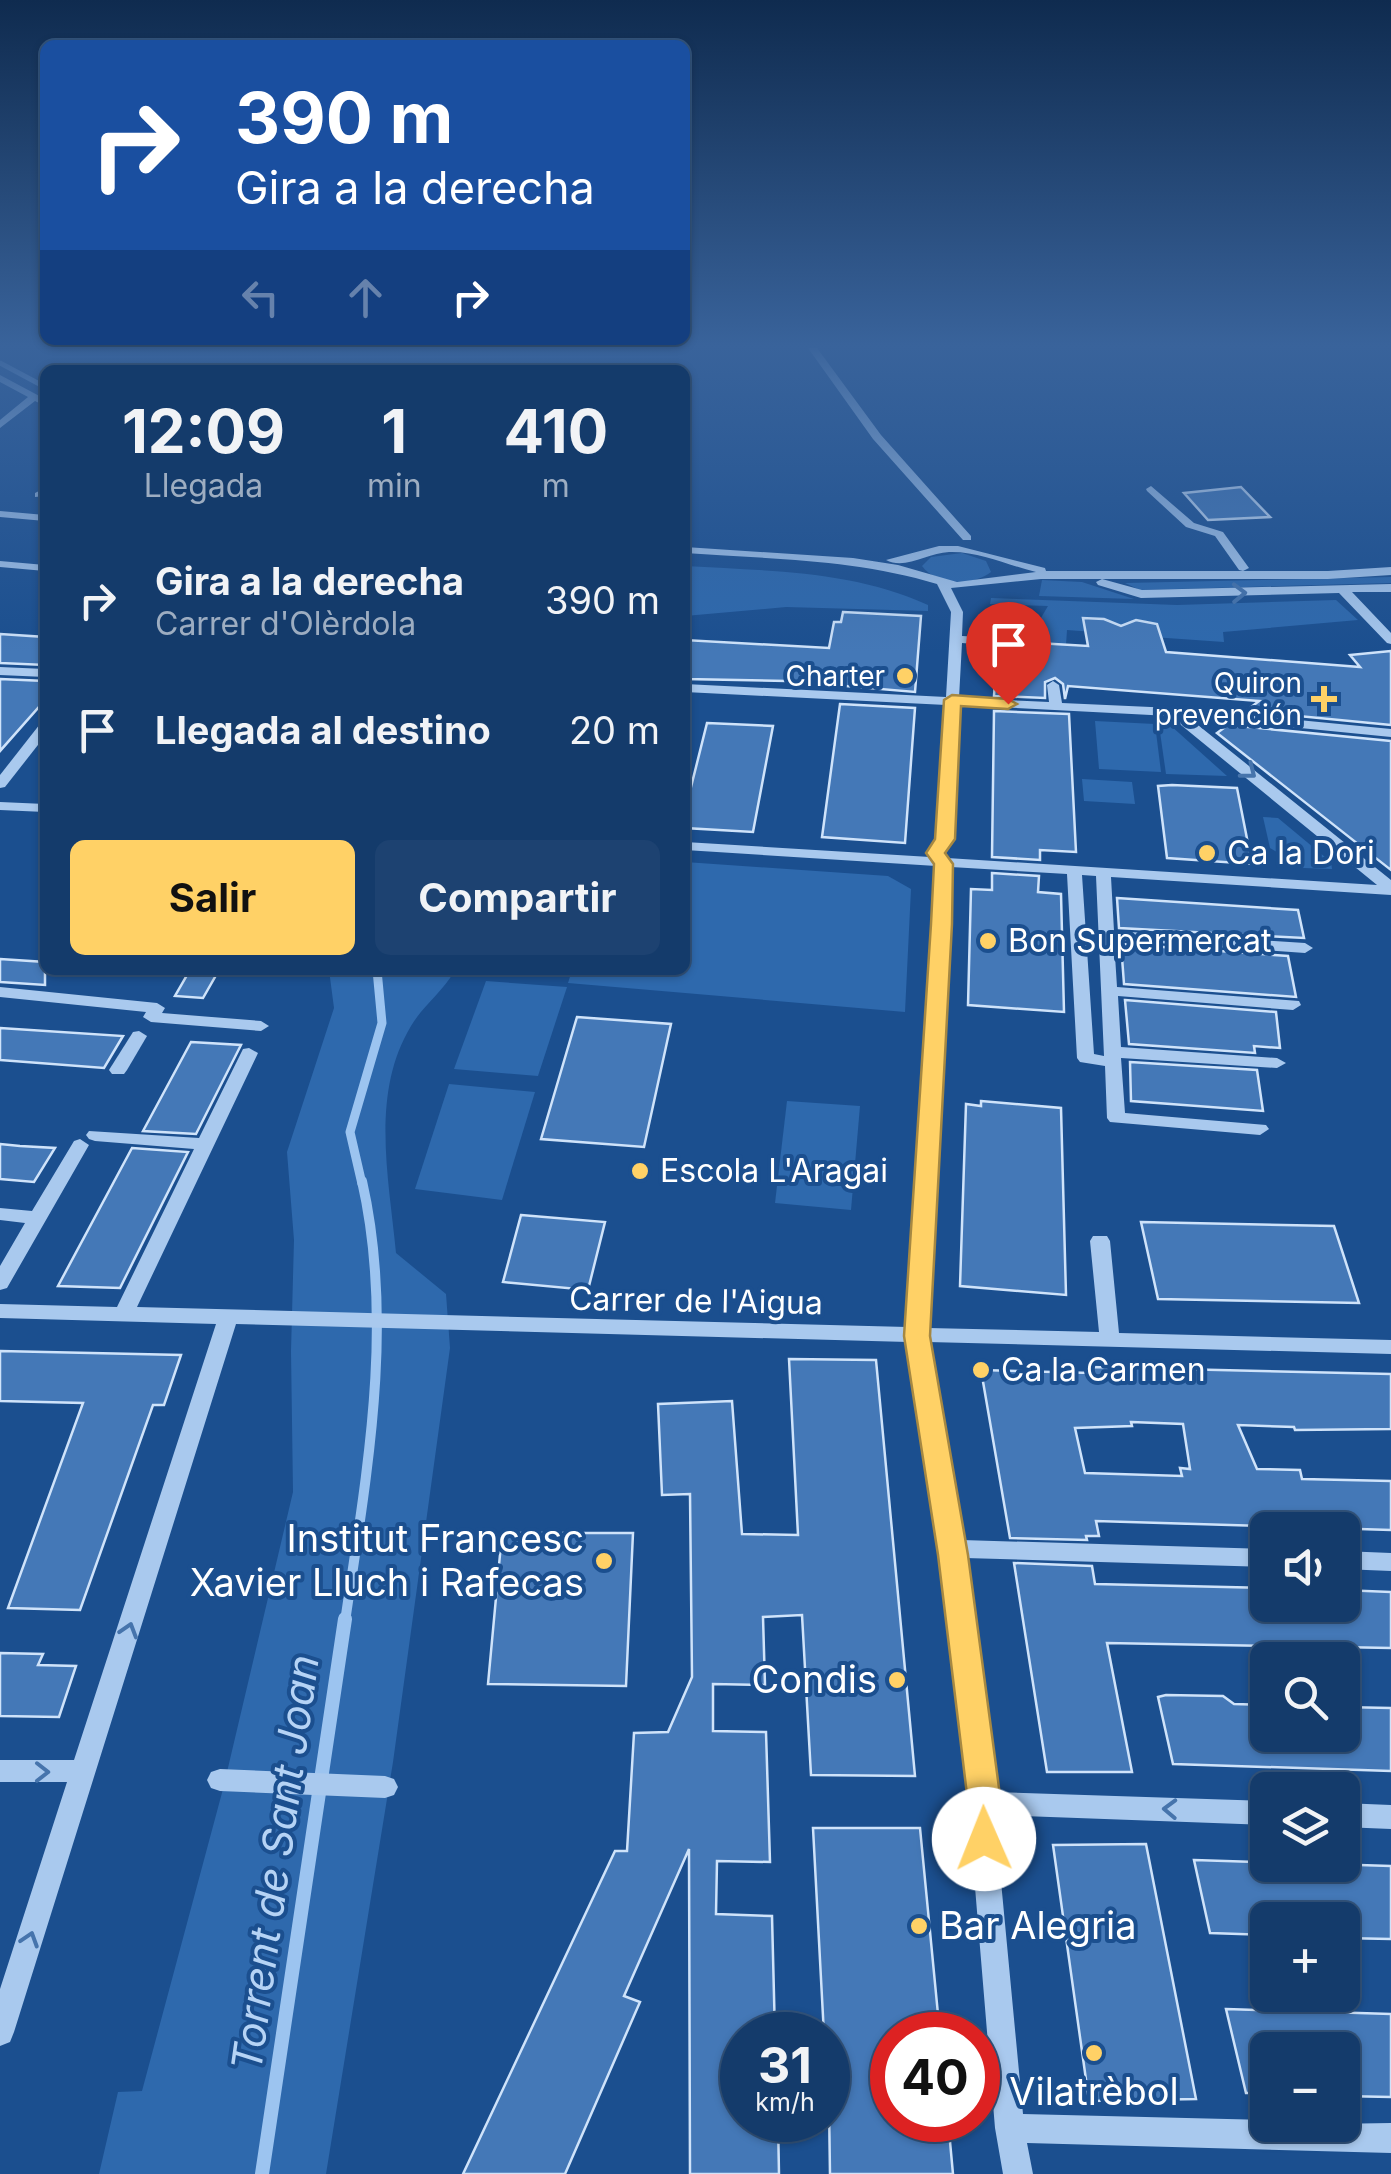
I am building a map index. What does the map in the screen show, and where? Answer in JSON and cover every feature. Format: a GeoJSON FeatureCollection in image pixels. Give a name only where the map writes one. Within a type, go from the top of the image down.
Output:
{"type":"FeatureCollection","features":[{"type":"Feature","properties":{"kind":"street"},"geometry":{"type":"LineString","coordinates":[[888,449],[967,538]]}},
{"type":"Feature","properties":{"kind":"street"},"geometry":{"type":"LineString","coordinates":[[1152,489],[1190,525],[1219,534],[1242,568]]}},
{"type":"Feature","properties":{"kind":"street"},"geometry":{"type":"LineString","coordinates":[[0,504],[40,498]]}},
{"type":"Feature","properties":{"kind":"street"},"geometry":{"type":"LineString","coordinates":[[0,514],[40,518]]}},
{"type":"Feature","properties":{"kind":"street"},"geometry":{"type":"LineString","coordinates":[[914,567],[932,551],[950,549],[1079,575],[1141,594],[1390,589]]}},
{"type":"Feature","properties":{"kind":"street"},"geometry":{"type":"LineString","coordinates":[[690,550],[914,567],[943,584],[972,585],[992,580],[1079,575],[1391,571]]}},
{"type":"Feature","properties":{"kind":"street"},"geometry":{"type":"LineString","coordinates":[[992,580],[1003,570],[998,560]]}},
{"type":"Feature","properties":{"kind":"street"},"geometry":{"type":"LineString","coordinates":[[0,564],[40,568]]}},
{"type":"Feature","properties":{"kind":"street"},"geometry":{"type":"LineString","coordinates":[[943,584],[956,610],[956,639],[945,839],[936,853],[944,864],[917,1336],[952,1549],[985,1803],[984,1839],[1010,2128],[1018,2174]]}},
{"type":"Feature","properties":{"kind":"street"},"geometry":{"type":"LineString","coordinates":[[956,610],[972,585]]}},
{"type":"Feature","properties":{"kind":"street"},"geometry":{"type":"LineString","coordinates":[[1344,591],[1391,640]]}},
{"type":"Feature","properties":{"kind":"street"},"geometry":{"type":"LineString","coordinates":[[956,639],[998,642]]}},
{"type":"Feature","properties":{"kind":"street"},"geometry":{"type":"LineString","coordinates":[[0,671],[40,673]]}},
{"type":"Feature","properties":{"kind":"street"},"geometry":{"type":"LineString","coordinates":[[1053,685],[1056,706]]}},
{"type":"Feature","properties":{"kind":"street"},"geometry":{"type":"LineString","coordinates":[[690,688],[1172,712],[1385,737]]}},
{"type":"Feature","properties":{"kind":"street"},"geometry":{"type":"LineString","coordinates":[[1227,718],[1228,699]]}},
{"type":"Feature","properties":{"kind":"street"},"geometry":{"type":"LineString","coordinates":[[1172,712],[1391,889]]}},
{"type":"Feature","properties":{"kind":"street"},"geometry":{"type":"LineString","coordinates":[[0,784],[40,733]]}},
{"type":"Feature","properties":{"kind":"street"},"geometry":{"type":"LineString","coordinates":[[0,806],[40,808]]}},
{"type":"Feature","properties":{"kind":"street"},"geometry":{"type":"LineString","coordinates":[[690,846],[1391,889]]}},
{"type":"Feature","properties":{"kind":"street"},"geometry":{"type":"LineString","coordinates":[[1074,872],[1086,1058],[1277,1063]]}},
{"type":"Feature","properties":{"kind":"street"},"geometry":{"type":"LineString","coordinates":[[1103,874],[1116,1118],[1260,1130]]}},
{"type":"Feature","properties":{"kind":"street"},"geometry":{"type":"LineString","coordinates":[[1107,935],[1306,948]]}},
{"type":"Feature","properties":{"kind":"street"},"geometry":{"type":"LineString","coordinates":[[0,992],[158,1008],[151,1017],[261,1026]]}},
{"type":"Feature","properties":{"kind":"street"},"geometry":{"type":"LineString","coordinates":[[1110,992],[1293,1004]]}},
{"type":"Feature","properties":{"kind":"street"},"geometry":{"type":"LineString","coordinates":[[118,1070],[139,1036]]}},
{"type":"Feature","properties":{"kind":"street"},"geometry":{"type":"LineString","coordinates":[[122,1316],[250,1053]]}},
{"type":"Feature","properties":{"kind":"street"},"geometry":{"type":"LineString","coordinates":[[0,1283],[87,1140],[205,1144]]}},
{"type":"Feature","properties":{"kind":"street"},"geometry":{"type":"LineString","coordinates":[[0,1214],[37,1218]]}},
{"type":"Feature","properties":{"kind":"street"},"geometry":{"type":"LineString","coordinates":[[1100,1241],[1110,1340]]}},
{"type":"Feature","properties":{"kind":"street","name":"Carrer de l'Aigua"},"geometry":{"type":"LineString","coordinates":[[0,1310],[1391,1348]]}},
{"type":"Feature","properties":{"kind":"street"},"geometry":{"type":"LineString","coordinates":[[0,2032],[228,1319]]}},
{"type":"Feature","properties":{"kind":"street"},"geometry":{"type":"LineString","coordinates":[[952,1549],[1250,1557]]}},
{"type":"Feature","properties":{"kind":"street"},"geometry":{"type":"LineString","coordinates":[[1360,1561],[1391,1562]]}},
{"type":"Feature","properties":{"kind":"street"},"geometry":{"type":"LineString","coordinates":[[0,1771],[85,1772]]}},
{"type":"Feature","properties":{"kind":"street"},"geometry":{"type":"LineString","coordinates":[[220,1780],[386,1788]]}},
{"type":"Feature","properties":{"kind":"street"},"geometry":{"type":"LineString","coordinates":[[985,1803],[1250,1812]]}},
{"type":"Feature","properties":{"kind":"street"},"geometry":{"type":"LineString","coordinates":[[1360,1816],[1391,1817]]}},
{"type":"Feature","properties":{"kind":"street"},"geometry":{"type":"LineString","coordinates":[[1010,2128],[1391,2138]]}},
{"type":"Feature","properties":{"kind":"shaded area"},"geometry":{"type":"Polygon","coordinates":[[[962,553],[986,561],[991,572],[975,580],[955,582],[936,577],[922,566],[931,557],[962,553]]]}},
{"type":"Feature","properties":{"kind":"shaded area"},"geometry":{"type":"Polygon","coordinates":[[[690,566],[839,579],[899,593],[928,605],[928,611],[786,607],[690,616],[690,566]]]}},
{"type":"Feature","properties":{"kind":"shaded area"},"geometry":{"type":"Polygon","coordinates":[[[1391,577],[1391,583],[1140,590],[1125,583],[1391,577]]]}},
{"type":"Feature","properties":{"kind":"shaded area"},"geometry":{"type":"Polygon","coordinates":[[[1042,580],[1082,582],[1134,599],[1039,596],[1042,580]]]}},
{"type":"Feature","properties":{"kind":"shaded area"},"geometry":{"type":"Polygon","coordinates":[[[991,598],[1177,605],[1336,600],[1358,620],[1223,632],[1224,642],[1138,636],[1157,624],[1146,621],[1127,623],[1128,629],[1084,622],[1084,627],[1094,632],[1067,630],[1066,645],[1037,643],[1038,623],[1048,606],[990,604],[991,598]]]}},
{"type":"Feature","properties":{"kind":"shaded area"},"geometry":{"type":"Polygon","coordinates":[[[1095,721],[1155,724],[1161,772],[1099,769],[1095,721]]]}},
{"type":"Feature","properties":{"kind":"shaded area"},"geometry":{"type":"Polygon","coordinates":[[[1159,725],[1170,725],[1227,776],[1166,774],[1159,725]]]}},
{"type":"Feature","properties":{"kind":"shaded area"},"geometry":{"type":"Polygon","coordinates":[[[1082,779],[1132,782],[1135,804],[1084,801],[1082,779]]]}},
{"type":"Feature","properties":{"kind":"shaded area"},"geometry":{"type":"Polygon","coordinates":[[[1263,817],[1278,818],[1331,862],[1332,869],[1304,868],[1270,848],[1263,817]]]}},
{"type":"Feature","properties":{"kind":"shaded area"},"geometry":{"type":"Polygon","coordinates":[[[690,862],[888,876],[911,889],[905,1012],[568,983],[570,975],[690,975],[690,862]]]}},
{"type":"Feature","properties":{"kind":"shaded area"},"geometry":{"type":"Polygon","coordinates":[[[330,975],[452,975],[411,1026],[398,1052],[386,1108],[396,1253],[446,1294],[450,1348],[393,1762],[326,2174],[99,2174],[118,2092],[142,2091],[223,1789],[293,1492],[294,1240],[287,1152],[334,1008],[330,975]]]}},
{"type":"Feature","properties":{"kind":"shaded area"},"geometry":{"type":"Polygon","coordinates":[[[486,981],[567,987],[538,1076],[454,1069],[486,981]]]}},
{"type":"Feature","properties":{"kind":"shaded area"},"geometry":{"type":"Polygon","coordinates":[[[449,1084],[535,1092],[502,1200],[415,1189],[449,1084]]]}},
{"type":"Feature","properties":{"kind":"shaded area"},"geometry":{"type":"Polygon","coordinates":[[[787,1101],[860,1106],[851,1210],[775,1203],[787,1101]]]}},
{"type":"Feature","properties":{"kind":"building"},"geometry":{"type":"Polygon","coordinates":[[[1241,487],[1270,517],[1208,520],[1184,493],[1241,487]]]}},
{"type":"Feature","properties":{"kind":"building"},"geometry":{"type":"Polygon","coordinates":[[[843,612],[921,616],[915,692],[787,681],[690,679],[690,640],[829,648],[834,622],[841,622],[843,612]]]}},
{"type":"Feature","properties":{"kind":"building"},"geometry":{"type":"Polygon","coordinates":[[[1001,617],[1038,623],[1037,643],[1088,646],[1083,618],[1104,619],[1121,626],[1136,620],[1157,624],[1166,652],[1360,667],[1350,655],[1391,651],[1391,725],[1246,711],[1259,701],[1068,686],[1065,699],[1063,684],[1055,678],[1045,682],[1045,698],[994,696],[997,650],[1008,643],[999,634],[1001,617]]]}},
{"type":"Feature","properties":{"kind":"building"},"geometry":{"type":"Polygon","coordinates":[[[0,634],[40,637],[40,665],[0,663],[0,634]]]}},
{"type":"Feature","properties":{"kind":"building"},"geometry":{"type":"Polygon","coordinates":[[[0,679],[40,681],[40,706],[0,751],[0,679]]]}},
{"type":"Feature","properties":{"kind":"building"},"geometry":{"type":"Polygon","coordinates":[[[840,704],[915,708],[905,843],[822,837],[840,704]]]}},
{"type":"Feature","properties":{"kind":"building"},"geometry":{"type":"Polygon","coordinates":[[[994,711],[1069,714],[1076,852],[1040,850],[1040,860],[992,857],[994,711]]]}},
{"type":"Feature","properties":{"kind":"building"},"geometry":{"type":"Polygon","coordinates":[[[707,723],[773,726],[753,832],[690,828],[690,791],[707,723]]]}},
{"type":"Feature","properties":{"kind":"building"},"geometry":{"type":"Polygon","coordinates":[[[1228,725],[1391,741],[1391,870],[1217,733],[1228,725]]]}},
{"type":"Feature","properties":{"kind":"building"},"geometry":{"type":"Polygon","coordinates":[[[1158,786],[1237,788],[1252,864],[1167,858],[1158,786]]]}},
{"type":"Feature","properties":{"kind":"building"},"geometry":{"type":"Polygon","coordinates":[[[992,873],[1039,876],[1038,892],[1061,894],[1064,1012],[968,1005],[971,889],[992,890],[992,873]]]}},
{"type":"Feature","properties":{"kind":"building"},"geometry":{"type":"Polygon","coordinates":[[[1117,898],[1298,910],[1304,938],[1119,928],[1117,898]]]}},
{"type":"Feature","properties":{"kind":"building"},"geometry":{"type":"Polygon","coordinates":[[[1121,944],[1288,956],[1296,997],[1124,984],[1121,944]]]}},
{"type":"Feature","properties":{"kind":"building"},"geometry":{"type":"Polygon","coordinates":[[[0,959],[40,962],[40,975],[45,975],[45,985],[0,982],[0,959]]]}},
{"type":"Feature","properties":{"kind":"building"},"geometry":{"type":"Polygon","coordinates":[[[187,975],[216,975],[203,998],[175,996],[187,975]]]}},
{"type":"Feature","properties":{"kind":"building"},"geometry":{"type":"Polygon","coordinates":[[[1125,1000],[1276,1012],[1280,1048],[1254,1046],[1255,1053],[1129,1044],[1125,1000]]]}},
{"type":"Feature","properties":{"kind":"building"},"geometry":{"type":"Polygon","coordinates":[[[577,1017],[671,1024],[644,1147],[541,1139],[577,1017]]]}},
{"type":"Feature","properties":{"kind":"building"},"geometry":{"type":"Polygon","coordinates":[[[0,1028],[123,1036],[104,1068],[0,1060],[0,1028]]]}},
{"type":"Feature","properties":{"kind":"building"},"geometry":{"type":"Polygon","coordinates":[[[191,1042],[241,1045],[196,1134],[143,1131],[191,1042]]]}},
{"type":"Feature","properties":{"kind":"building"},"geometry":{"type":"Polygon","coordinates":[[[1130,1062],[1257,1070],[1263,1111],[1131,1101],[1130,1062]]]}},
{"type":"Feature","properties":{"kind":"building"},"geometry":{"type":"Polygon","coordinates":[[[981,1101],[1061,1108],[1066,1295],[960,1286],[966,1104],[981,1106],[981,1101]]]}},
{"type":"Feature","properties":{"kind":"building"},"geometry":{"type":"Polygon","coordinates":[[[0,1144],[55,1148],[34,1182],[0,1179],[0,1144]]]}},
{"type":"Feature","properties":{"kind":"building"},"geometry":{"type":"Polygon","coordinates":[[[132,1148],[188,1152],[120,1288],[58,1286],[132,1148]]]}},
{"type":"Feature","properties":{"kind":"building"},"geometry":{"type":"Polygon","coordinates":[[[521,1215],[605,1222],[588,1290],[503,1282],[521,1215]]]}},
{"type":"Feature","properties":{"kind":"building"},"geometry":{"type":"Polygon","coordinates":[[[1141,1222],[1334,1226],[1359,1303],[1158,1299],[1141,1222]]]}},
{"type":"Feature","properties":{"kind":"building"},"geometry":{"type":"Polygon","coordinates":[[[0,1351],[181,1355],[164,1405],[153,1405],[80,1610],[8,1608],[83,1403],[0,1401],[0,1351]]]}},
{"type":"Feature","properties":{"kind":"building"},"geometry":{"type":"Polygon","coordinates":[[[789,1359],[876,1360],[915,1776],[811,1775],[802,1615],[763,1617],[765,1685],[713,1684],[713,1731],[766,1732],[770,1862],[717,1861],[716,1914],[772,1916],[774,2012],[720,2012],[720,2142],[778,2142],[779,2174],[690,2174],[689,1849],[624,1996],[640,2002],[565,2174],[463,2174],[615,1851],[627,1851],[634,1733],[668,1732],[692,1677],[690,1494],[662,1495],[658,1404],[732,1401],[742,1534],[798,1535],[789,1359]]]}},
{"type":"Feature","properties":{"kind":"building"},"geometry":{"type":"Polygon","coordinates":[[[1090,1367],[1391,1374],[1391,1429],[1295,1430],[1238,1425],[1257,1469],[1300,1470],[1302,1479],[1391,1481],[1391,1530],[1360,1529],[1360,1512],[1250,1512],[1250,1526],[1096,1521],[1099,1536],[1086,1536],[1087,1540],[1010,1538],[981,1370],[1091,1373],[1090,1367]],[[1131,1422],[1132,1426],[1075,1428],[1085,1473],[1182,1476],[1180,1468],[1190,1469],[1183,1424],[1131,1422]]]}},
{"type":"Feature","properties":{"kind":"building"},"geometry":{"type":"Polygon","coordinates":[[[502,1533],[633,1533],[626,1686],[488,1684],[502,1533]]]}},
{"type":"Feature","properties":{"kind":"building"},"geometry":{"type":"Polygon","coordinates":[[[1014,1563],[1092,1566],[1095,1584],[1250,1588],[1250,1622],[1360,1622],[1360,1591],[1391,1592],[1391,1648],[1360,1647],[1360,1642],[1250,1642],[1250,1646],[1107,1643],[1132,1772],[1047,1772],[1014,1563]]]}},
{"type":"Feature","properties":{"kind":"building"},"geometry":{"type":"Polygon","coordinates":[[[0,1653],[43,1654],[38,1665],[76,1666],[59,1717],[0,1716],[0,1653]]]}},
{"type":"Feature","properties":{"kind":"building"},"geometry":{"type":"Polygon","coordinates":[[[1223,1696],[1234,1704],[1250,1704],[1250,1752],[1360,1752],[1360,1707],[1391,1708],[1391,1771],[1173,1764],[1158,1697],[1223,1696]]]}},
{"type":"Feature","properties":{"kind":"building"},"geometry":{"type":"Polygon","coordinates":[[[813,1828],[920,1828],[938,2012],[870,2012],[870,2142],[950,2142],[953,2174],[830,2174],[830,2142],[850,2142],[850,2012],[823,2012],[813,1828]]]}},
{"type":"Feature","properties":{"kind":"building"},"geometry":{"type":"Polygon","coordinates":[[[1146,1844],[1196,2099],[1089,2101],[1053,1845],[1146,1844]]]}},
{"type":"Feature","properties":{"kind":"building"},"geometry":{"type":"Polygon","coordinates":[[[1194,1860],[1250,1862],[1250,1882],[1360,1882],[1360,1865],[1391,1866],[1391,1939],[1360,1938],[1360,1902],[1250,1902],[1250,1934],[1210,1933],[1194,1860]]]}},
{"type":"Feature","properties":{"kind":"building"},"geometry":{"type":"Polygon","coordinates":[[[1226,2009],[1391,2014],[1391,2097],[1360,2096],[1360,2032],[1250,2032],[1250,2093],[1246,2093],[1226,2009]]]}},
{"type":"Feature","properties":{"kind":"waterway","name":"Torrent de Sant Joan"},"geometry":{"type":"LineString","coordinates":[[362,1184],[350,1132],[382,1023],[377,975]]}},
{"type":"Feature","properties":{"kind":"waterway","name":"Torrent de Sant Joan"},"geometry":{"type":"LineString","coordinates":[[345,1622],[368,1457],[377,1346],[372,1236],[362,1181]]}},
{"type":"Feature","properties":{"kind":"waterway","name":"Torrent de Sant Joan"},"geometry":{"type":"LineString","coordinates":[[262,2174],[345,1619]]}},
{"type":"Feature","properties":{"kind":"place","name":"Charter"},"geometry":{"type":"Point","coordinates":[905,676]}},
{"type":"Feature","properties":{"kind":"place","name":"Quiron prevención"},"geometry":{"type":"Point","coordinates":[1324,699]}},
{"type":"Feature","properties":{"kind":"place","name":"Ca la Dori"},"geometry":{"type":"Point","coordinates":[1207,853]}},
{"type":"Feature","properties":{"kind":"place","name":"Bon Supermercat"},"geometry":{"type":"Point","coordinates":[988,941]}},
{"type":"Feature","properties":{"kind":"place","name":"Escola L'Aragai"},"geometry":{"type":"Point","coordinates":[640,1171]}},
{"type":"Feature","properties":{"kind":"place","name":"Ca la Carmen"},"geometry":{"type":"Point","coordinates":[981,1370]}},
{"type":"Feature","properties":{"kind":"place","name":"Institut Francesc Xavier Lluch i Rafecas"},"geometry":{"type":"Point","coordinates":[604,1561]}},
{"type":"Feature","properties":{"kind":"place","name":"Condis"},"geometry":{"type":"Point","coordinates":[897,1680]}},
{"type":"Feature","properties":{"kind":"place","name":"Bar Alegria"},"geometry":{"type":"Point","coordinates":[919,1926]}},
{"type":"Feature","properties":{"kind":"place","name":"Vilatrèbol"},"geometry":{"type":"Point","coordinates":[1094,2053]}},
{"type":"Feature","properties":{"kind":"route"},"geometry":{"type":"LineString","coordinates":[[984,1839],[985,1803],[953,1555],[917,1336],[942,924],[944,864],[936,853],[945,839],[952,700],[1008,704]]}}]}
